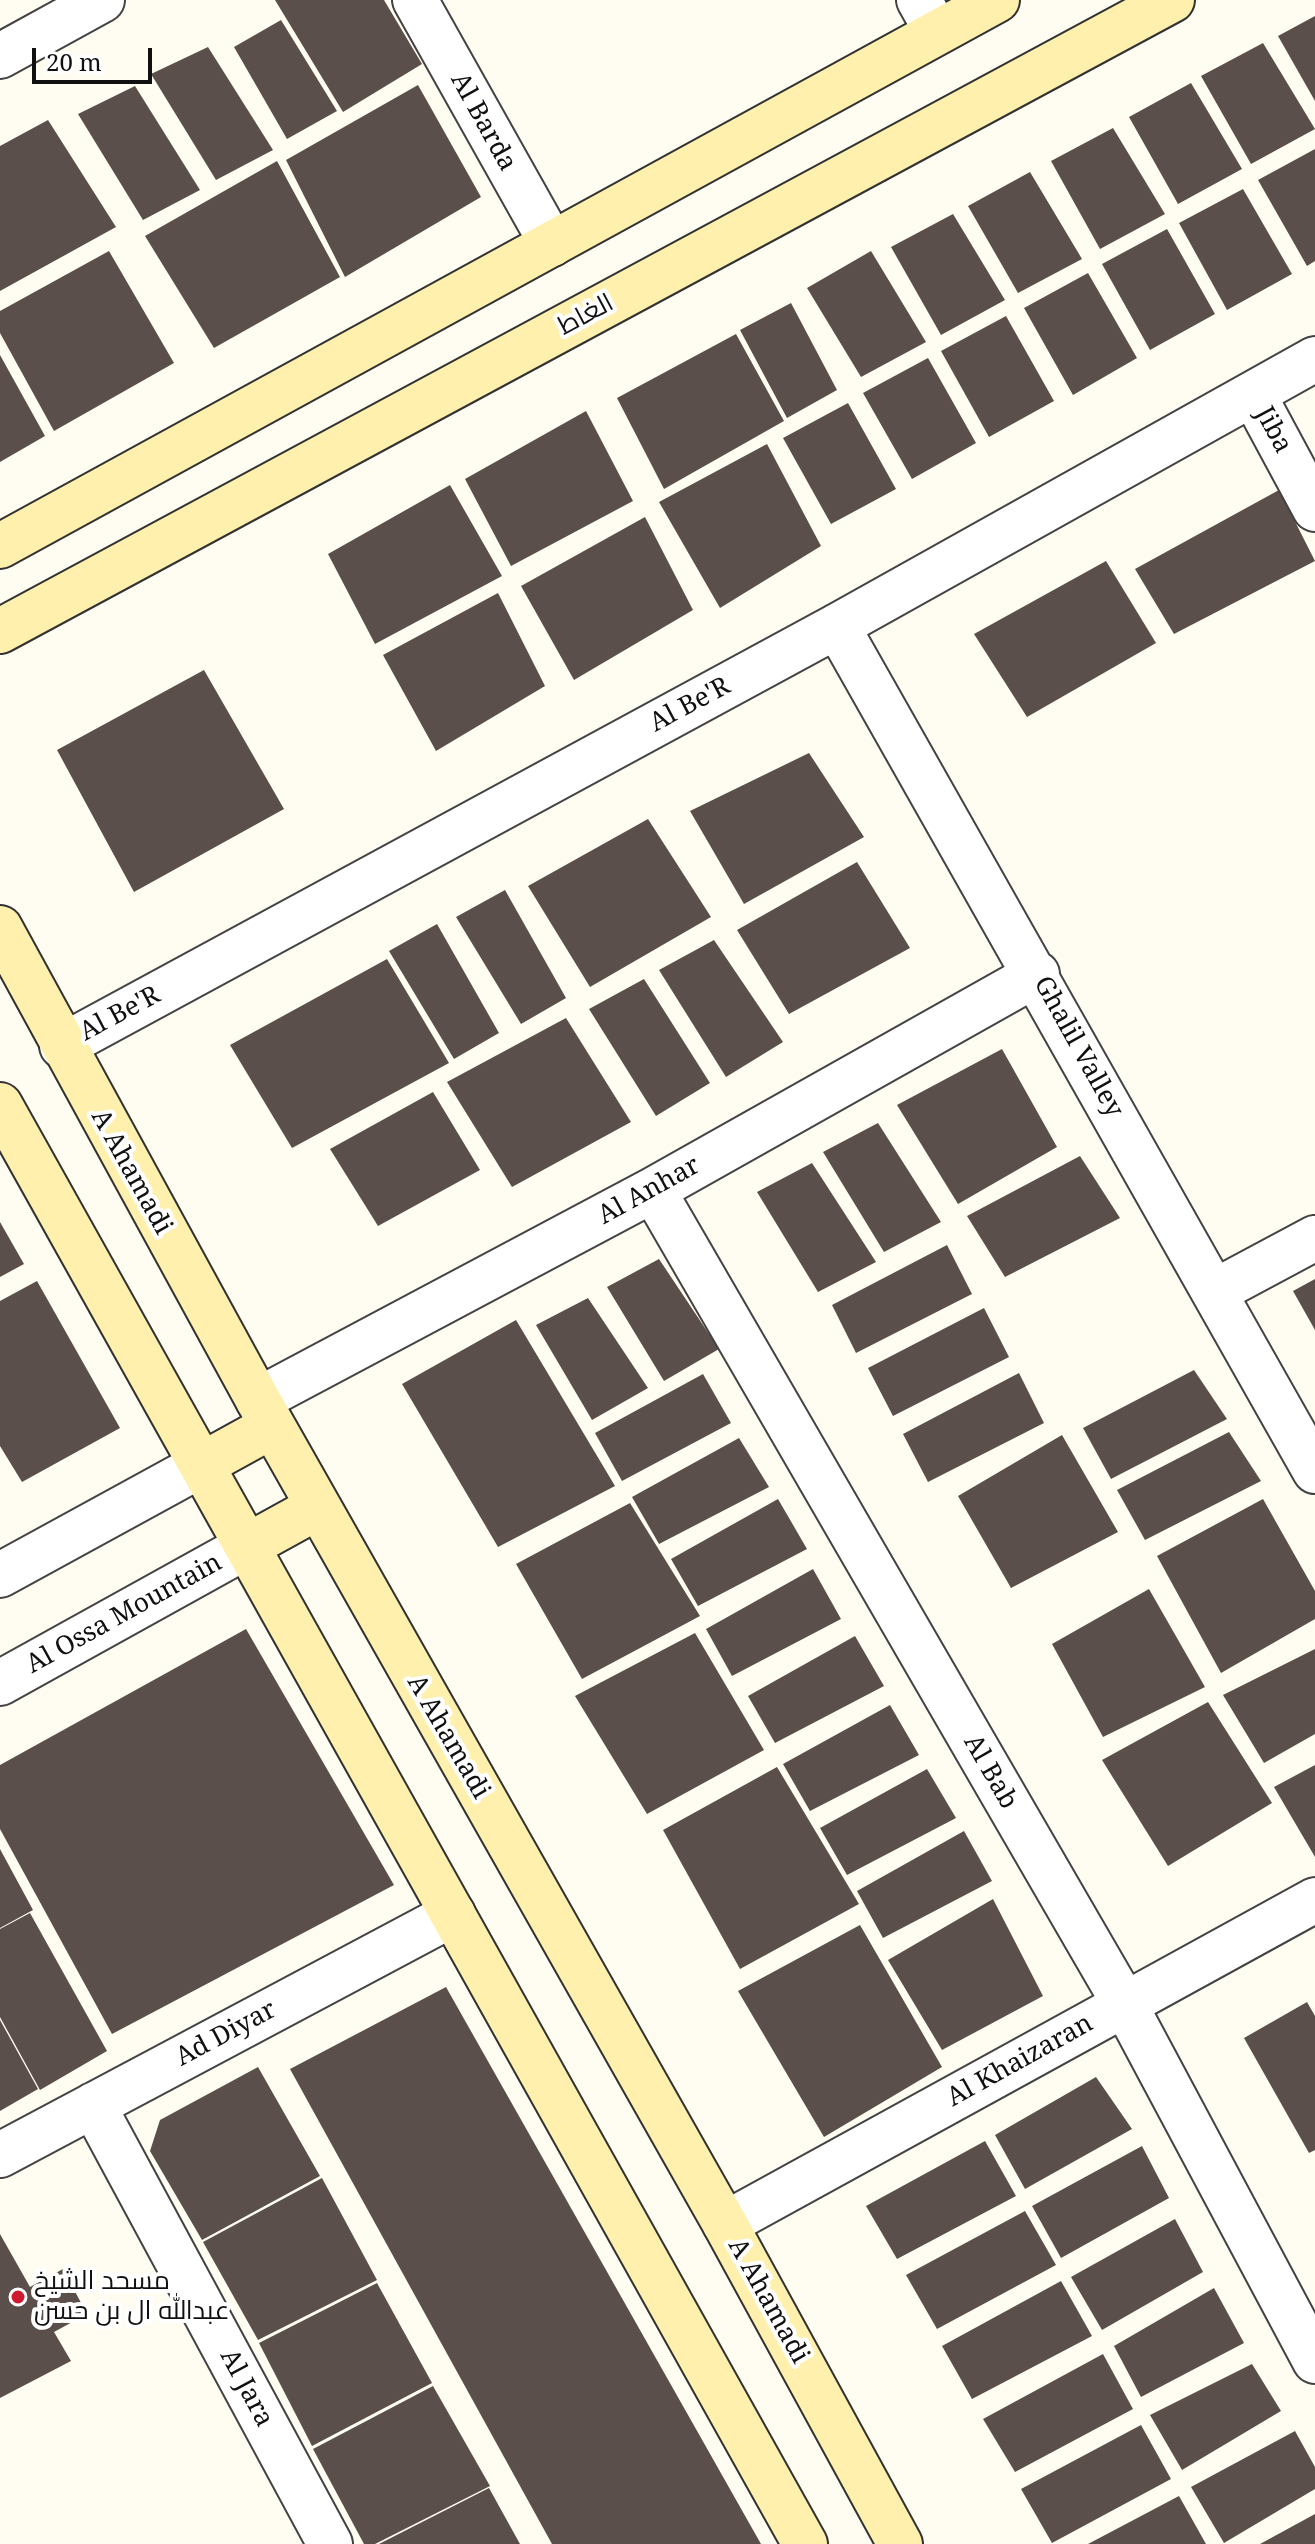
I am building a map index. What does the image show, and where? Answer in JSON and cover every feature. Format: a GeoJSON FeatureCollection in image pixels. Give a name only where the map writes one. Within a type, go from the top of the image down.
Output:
{"type":"FeatureCollection","features":[{"type":"Feature","properties":{"kind":"street"},"geometry":{"type":"LineString","coordinates":[[6,39],[102,0]]}},
{"type":"Feature","properties":{"kind":"street","name":"Al Barda"},"geometry":{"type":"LineString","coordinates":[[415,0],[552,244]]}},
{"type":"Feature","properties":{"kind":"street"},"geometry":{"type":"LineString","coordinates":[[0,546],[552,244],[928,16],[997,0]]}},
{"type":"Feature","properties":{"kind":"street","name":"الغاط"},"geometry":{"type":"LineString","coordinates":[[0,631],[1172,0]]}},
{"type":"Feature","properties":{"kind":"street","name":"Al Be'R"},"geometry":{"type":"LineString","coordinates":[[62,1046],[837,626],[1315,359]]}},
{"type":"Feature","properties":{"kind":"street","name":"Jiba"},"geometry":{"type":"LineString","coordinates":[[1253,394],[1315,509]]}},
{"type":"Feature","properties":{"kind":"street","name":"Ghalil Valley"},"geometry":{"type":"LineString","coordinates":[[837,626],[1037,974],[1315,1471]]}},
{"type":"Feature","properties":{"kind":"street","name":"A Ahamadi"},"geometry":{"type":"LineString","coordinates":[[0,928],[265,1413],[725,2224],[900,2544]]}},
{"type":"Feature","properties":{"kind":"street","name":"Al Anhar"},"geometry":{"type":"LineString","coordinates":[[265,1413],[1037,974]]}},
{"type":"Feature","properties":{"kind":"street"},"geometry":{"type":"LineString","coordinates":[[0,1105],[249,1545],[805,2544]]}},
{"type":"Feature","properties":{"kind":"street","name":"Al Bab"},"geometry":{"type":"LineString","coordinates":[[653,1190],[1124,2003],[1315,2361]]}},
{"type":"Feature","properties":{"kind":"street"},"geometry":{"type":"LineString","coordinates":[[1214,1292],[1315,1238]]}},
{"type":"Feature","properties":{"kind":"street"},"geometry":{"type":"LineString","coordinates":[[0,1575],[203,1464],[265,1413]]}},
{"type":"Feature","properties":{"kind":"street"},"geometry":{"type":"LineString","coordinates":[[249,1545],[318,1507]]}},
{"type":"Feature","properties":{"kind":"street","name":"Al Ossa Mountain"},"geometry":{"type":"LineString","coordinates":[[0,1683],[249,1545]]}},
{"type":"Feature","properties":{"kind":"street","name":"Al Khaizaran"},"geometry":{"type":"LineString","coordinates":[[725,2224],[1315,1900]]}},
{"type":"Feature","properties":{"kind":"street","name":"Ad Diyar"},"geometry":{"type":"LineString","coordinates":[[0,2155],[453,1914]]}},
{"type":"Feature","properties":{"kind":"street","name":"Al Jara"},"geometry":{"type":"LineString","coordinates":[[93,2105],[330,2544]]}},
{"type":"Feature","properties":{"kind":"building"},"geometry":{"type":"Polygon","coordinates":[[[275,0],[384,0],[422,64],[343,112],[275,0]]]}},
{"type":"Feature","properties":{"kind":"building"},"geometry":{"type":"Polygon","coordinates":[[[1315,16],[1315,101],[1278,36],[1315,16]]]}},
{"type":"Feature","properties":{"kind":"building"},"geometry":{"type":"Polygon","coordinates":[[[281,20],[337,111],[287,139],[234,47],[281,20]]]}},
{"type":"Feature","properties":{"kind":"building"},"geometry":{"type":"Polygon","coordinates":[[[1263,43],[1315,129],[1251,164],[1201,76],[1263,43]]]}},
{"type":"Feature","properties":{"kind":"building"},"geometry":{"type":"Polygon","coordinates":[[[208,47],[273,150],[216,180],[151,74],[208,47]]]}},
{"type":"Feature","properties":{"kind":"building"},"geometry":{"type":"Polygon","coordinates":[[[1191,83],[1242,169],[1178,204],[1129,117],[1191,83]]]}},
{"type":"Feature","properties":{"kind":"building"},"geometry":{"type":"Polygon","coordinates":[[[418,85],[481,197],[345,277],[286,160],[418,85]]]}},
{"type":"Feature","properties":{"kind":"building"},"geometry":{"type":"Polygon","coordinates":[[[135,86],[200,190],[143,220],[78,114],[135,86]]]}},
{"type":"Feature","properties":{"kind":"building"},"geometry":{"type":"Polygon","coordinates":[[[48,120],[116,227],[0,291],[0,146],[48,120]]]}},
{"type":"Feature","properties":{"kind":"building"},"geometry":{"type":"Polygon","coordinates":[[[1113,128],[1165,214],[1100,249],[1051,161],[1113,128]]]}},
{"type":"Feature","properties":{"kind":"building"},"geometry":{"type":"Polygon","coordinates":[[[1315,149],[1315,261],[1307,266],[1258,180],[1315,149]]]}},
{"type":"Feature","properties":{"kind":"building"},"geometry":{"type":"Polygon","coordinates":[[[277,161],[340,277],[214,348],[145,236],[277,161]]]}},
{"type":"Feature","properties":{"kind":"building"},"geometry":{"type":"Polygon","coordinates":[[[1030,172],[1082,259],[1018,293],[968,206],[1030,172]]]}},
{"type":"Feature","properties":{"kind":"building"},"geometry":{"type":"Polygon","coordinates":[[[1243,189],[1292,274],[1227,310],[1179,223],[1243,189]]]}},
{"type":"Feature","properties":{"kind":"building"},"geometry":{"type":"Polygon","coordinates":[[[953,214],[1005,300],[941,335],[891,247],[953,214]]]}},
{"type":"Feature","properties":{"kind":"building"},"geometry":{"type":"Polygon","coordinates":[[[1167,229],[1215,314],[1150,350],[1102,264],[1167,229]]]}},
{"type":"Feature","properties":{"kind":"building"},"geometry":{"type":"Polygon","coordinates":[[[109,251],[174,363],[54,431],[0,333],[0,311],[109,251]]]}},
{"type":"Feature","properties":{"kind":"building"},"geometry":{"type":"Polygon","coordinates":[[[871,251],[926,342],[861,377],[807,288],[871,251]]]}},
{"type":"Feature","properties":{"kind":"building"},"geometry":{"type":"Polygon","coordinates":[[[1088,273],[1137,358],[1073,395],[1024,308],[1088,273]]]}},
{"type":"Feature","properties":{"kind":"building"},"geometry":{"type":"Polygon","coordinates":[[[791,303],[837,390],[787,418],[740,330],[791,303]]]}},
{"type":"Feature","properties":{"kind":"building"},"geometry":{"type":"Polygon","coordinates":[[[1006,316],[1054,401],[989,437],[941,351],[1006,316]]]}},
{"type":"Feature","properties":{"kind":"building"},"geometry":{"type":"Polygon","coordinates":[[[736,334],[784,421],[664,489],[617,398],[736,334]]]}},
{"type":"Feature","properties":{"kind":"building"},"geometry":{"type":"Polygon","coordinates":[[[0,355],[45,436],[0,462],[0,355]]]}},
{"type":"Feature","properties":{"kind":"building"},"geometry":{"type":"Polygon","coordinates":[[[928,358],[976,443],[912,479],[863,393],[928,358]]]}},
{"type":"Feature","properties":{"kind":"building"},"geometry":{"type":"Polygon","coordinates":[[[848,403],[896,489],[831,524],[783,438],[848,403]]]}},
{"type":"Feature","properties":{"kind":"building"},"geometry":{"type":"Polygon","coordinates":[[[586,411],[633,501],[511,566],[465,479],[586,411]]]}},
{"type":"Feature","properties":{"kind":"building"},"geometry":{"type":"Polygon","coordinates":[[[767,444],[821,546],[720,608],[659,502],[767,444]]]}},
{"type":"Feature","properties":{"kind":"building"},"geometry":{"type":"Polygon","coordinates":[[[450,485],[502,576],[375,644],[328,554],[450,485]]]}},
{"type":"Feature","properties":{"kind":"building"},"geometry":{"type":"Polygon","coordinates":[[[1279,490],[1315,561],[1174,634],[1135,569],[1279,490]]]}},
{"type":"Feature","properties":{"kind":"building"},"geometry":{"type":"Polygon","coordinates":[[[645,517],[693,610],[574,680],[521,586],[645,517]]]}},
{"type":"Feature","properties":{"kind":"building"},"geometry":{"type":"Polygon","coordinates":[[[1106,561],[1156,643],[1027,717],[974,634],[1106,561]]]}},
{"type":"Feature","properties":{"kind":"building"},"geometry":{"type":"Polygon","coordinates":[[[498,593],[545,686],[436,751],[383,655],[498,593]]]}},
{"type":"Feature","properties":{"kind":"building"},"geometry":{"type":"Polygon","coordinates":[[[204,670],[284,809],[134,892],[57,750],[204,670]]]}},
{"type":"Feature","properties":{"kind":"building"},"geometry":{"type":"Polygon","coordinates":[[[809,753],[864,837],[744,904],[690,811],[809,753]]]}},
{"type":"Feature","properties":{"kind":"building"},"geometry":{"type":"Polygon","coordinates":[[[648,819],[711,917],[590,987],[528,886],[648,819]]]}},
{"type":"Feature","properties":{"kind":"building"},"geometry":{"type":"Polygon","coordinates":[[[857,862],[910,948],[789,1014],[737,930],[857,862]]]}},
{"type":"Feature","properties":{"kind":"building"},"geometry":{"type":"Polygon","coordinates":[[[505,890],[566,998],[521,1024],[456,917],[505,890]]]}},
{"type":"Feature","properties":{"kind":"building"},"geometry":{"type":"Polygon","coordinates":[[[437,924],[499,1033],[454,1059],[389,951],[437,924]]]}},
{"type":"Feature","properties":{"kind":"building"},"geometry":{"type":"Polygon","coordinates":[[[714,940],[783,1042],[726,1077],[659,970],[714,940]]]}},
{"type":"Feature","properties":{"kind":"building"},"geometry":{"type":"Polygon","coordinates":[[[387,959],[449,1063],[292,1148],[230,1045],[387,959]]]}},
{"type":"Feature","properties":{"kind":"building"},"geometry":{"type":"Polygon","coordinates":[[[644,979],[710,1083],[656,1116],[589,1009],[644,979]]]}},
{"type":"Feature","properties":{"kind":"building"},"geometry":{"type":"Polygon","coordinates":[[[566,1018],[631,1122],[512,1187],[447,1082],[566,1018]]]}},
{"type":"Feature","properties":{"kind":"building"},"geometry":{"type":"Polygon","coordinates":[[[1002,1049],[1057,1147],[958,1204],[897,1105],[1002,1049]]]}},
{"type":"Feature","properties":{"kind":"building"},"geometry":{"type":"Polygon","coordinates":[[[433,1092],[480,1170],[378,1226],[330,1149],[433,1092]]]}},
{"type":"Feature","properties":{"kind":"building"},"geometry":{"type":"Polygon","coordinates":[[[878,1123],[941,1222],[884,1252],[823,1152],[878,1123]]]}},
{"type":"Feature","properties":{"kind":"building"},"geometry":{"type":"Polygon","coordinates":[[[1080,1156],[1120,1218],[1005,1277],[967,1216],[1080,1156]]]}},
{"type":"Feature","properties":{"kind":"building"},"geometry":{"type":"Polygon","coordinates":[[[812,1163],[876,1262],[818,1292],[757,1192],[812,1163]]]}},
{"type":"Feature","properties":{"kind":"building"},"geometry":{"type":"Polygon","coordinates":[[[0,1222],[24,1264],[0,1277],[0,1222]]]}},
{"type":"Feature","properties":{"kind":"building"},"geometry":{"type":"Polygon","coordinates":[[[947,1245],[972,1294],[856,1353],[832,1305],[947,1245]]]}},
{"type":"Feature","properties":{"kind":"building"},"geometry":{"type":"Polygon","coordinates":[[[659,1259],[719,1349],[664,1381],[607,1287],[659,1259]]]}},
{"type":"Feature","properties":{"kind":"building"},"geometry":{"type":"Polygon","coordinates":[[[1315,1279],[1315,1330],[1293,1291],[1315,1279]]]}},
{"type":"Feature","properties":{"kind":"building"},"geometry":{"type":"Polygon","coordinates":[[[37,1281],[120,1428],[22,1482],[0,1446],[0,1301],[37,1281]]]}},
{"type":"Feature","properties":{"kind":"building"},"geometry":{"type":"Polygon","coordinates":[[[588,1298],[648,1388],[592,1420],[536,1325],[588,1298]]]}},
{"type":"Feature","properties":{"kind":"building"},"geometry":{"type":"Polygon","coordinates":[[[984,1308],[1009,1357],[893,1416],[868,1368],[984,1308]]]}},
{"type":"Feature","properties":{"kind":"building"},"geometry":{"type":"Polygon","coordinates":[[[516,1320],[615,1486],[498,1547],[402,1384],[516,1320]]]}},
{"type":"Feature","properties":{"kind":"building"},"geometry":{"type":"Polygon","coordinates":[[[1194,1370],[1227,1419],[1111,1479],[1083,1428],[1194,1370]]]}},
{"type":"Feature","properties":{"kind":"building"},"geometry":{"type":"Polygon","coordinates":[[[1019,1373],[1044,1423],[928,1482],[903,1434],[1019,1373]]]}},
{"type":"Feature","properties":{"kind":"building"},"geometry":{"type":"Polygon","coordinates":[[[703,1374],[731,1423],[622,1481],[595,1433],[703,1374]]]}},
{"type":"Feature","properties":{"kind":"building"},"geometry":{"type":"Polygon","coordinates":[[[1229,1432],[1261,1481],[1145,1540],[1117,1490],[1229,1432]]]}},
{"type":"Feature","properties":{"kind":"building"},"geometry":{"type":"Polygon","coordinates":[[[1062,1435],[1118,1532],[1011,1588],[958,1496],[1062,1435]]]}},
{"type":"Feature","properties":{"kind":"building"},"geometry":{"type":"Polygon","coordinates":[[[739,1438],[769,1487],[659,1544],[632,1497],[739,1438]]]}},
{"type":"Feature","properties":{"kind":"building"},"geometry":{"type":"Polygon","coordinates":[[[778,1499],[807,1549],[698,1606],[671,1559],[778,1499]]]}},
{"type":"Feature","properties":{"kind":"building"},"geometry":{"type":"Polygon","coordinates":[[[1263,1499],[1315,1591],[1315,1619],[1221,1673],[1157,1556],[1263,1499]]]}},
{"type":"Feature","properties":{"kind":"building"},"geometry":{"type":"Polygon","coordinates":[[[630,1503],[700,1616],[582,1679],[516,1564],[630,1503]]]}},
{"type":"Feature","properties":{"kind":"building"},"geometry":{"type":"Polygon","coordinates":[[[813,1569],[841,1619],[732,1676],[706,1629],[813,1569]]]}},
{"type":"Feature","properties":{"kind":"building"},"geometry":{"type":"Polygon","coordinates":[[[1149,1589],[1205,1687],[1103,1737],[1052,1644],[1149,1589]]]}},
{"type":"Feature","properties":{"kind":"building"},"geometry":{"type":"Polygon","coordinates":[[[246,1629],[394,1885],[112,2034],[0,1829],[0,1765],[246,1629]]]}},
{"type":"Feature","properties":{"kind":"building"},"geometry":{"type":"Polygon","coordinates":[[[695,1633],[764,1750],[647,1814],[575,1696],[695,1633]]]}},
{"type":"Feature","properties":{"kind":"building"},"geometry":{"type":"Polygon","coordinates":[[[855,1636],[884,1686],[775,1743],[748,1696],[855,1636]]]}},
{"type":"Feature","properties":{"kind":"building"},"geometry":{"type":"Polygon","coordinates":[[[1315,1649],[1315,1734],[1264,1763],[1223,1695],[1315,1649]]]}},
{"type":"Feature","properties":{"kind":"building"},"geometry":{"type":"Polygon","coordinates":[[[1208,1702],[1272,1803],[1168,1866],[1102,1760],[1208,1702]]]}},
{"type":"Feature","properties":{"kind":"building"},"geometry":{"type":"Polygon","coordinates":[[[890,1705],[919,1755],[810,1811],[783,1764],[890,1705]]]}},
{"type":"Feature","properties":{"kind":"building"},"geometry":{"type":"Polygon","coordinates":[[[1315,1765],[1315,1857],[1274,1787],[1315,1765]]]}},
{"type":"Feature","properties":{"kind":"building"},"geometry":{"type":"Polygon","coordinates":[[[777,1767],[859,1904],[740,1969],[663,1830],[777,1767]]]}},
{"type":"Feature","properties":{"kind":"building"},"geometry":{"type":"Polygon","coordinates":[[[927,1769],[956,1818],[847,1875],[820,1828],[927,1769]]]}},
{"type":"Feature","properties":{"kind":"building"},"geometry":{"type":"Polygon","coordinates":[[[964,1831],[992,1881],[883,1938],[857,1891],[964,1831]]]}},
{"type":"Feature","properties":{"kind":"building"},"geometry":{"type":"Polygon","coordinates":[[[0,1849],[33,1910],[0,1928],[0,1849]]]}},
{"type":"Feature","properties":{"kind":"building"},"geometry":{"type":"Polygon","coordinates":[[[993,1899],[1043,1996],[942,2050],[888,1960],[993,1899]]]}},
{"type":"Feature","properties":{"kind":"building"},"geometry":{"type":"Polygon","coordinates":[[[30,1913],[107,2051],[40,2090],[0,2017],[0,1929],[30,1913]]]}},
{"type":"Feature","properties":{"kind":"building"},"geometry":{"type":"Polygon","coordinates":[[[860,1925],[942,2067],[824,2137],[738,1991],[860,1925]]]}},
{"type":"Feature","properties":{"kind":"building"},"geometry":{"type":"Polygon","coordinates":[[[446,1987],[761,2544],[552,2544],[290,2069],[446,1987]]]}},
{"type":"Feature","properties":{"kind":"building"},"geometry":{"type":"Polygon","coordinates":[[[1307,2002],[1315,2016],[1315,2150],[1309,2153],[1244,2038],[1307,2002]]]}},
{"type":"Feature","properties":{"kind":"building"},"geometry":{"type":"Polygon","coordinates":[[[0,2020],[38,2089],[0,2111],[0,2020]]]}},
{"type":"Feature","properties":{"kind":"building"},"geometry":{"type":"Polygon","coordinates":[[[258,2067],[320,2176],[202,2240],[150,2151],[160,2120],[258,2067]]]}},
{"type":"Feature","properties":{"kind":"building"},"geometry":{"type":"Polygon","coordinates":[[[1096,2077],[1132,2129],[1025,2189],[995,2135],[1096,2077]]]}},
{"type":"Feature","properties":{"kind":"building"},"geometry":{"type":"Polygon","coordinates":[[[985,2141],[1016,2196],[897,2259],[866,2206],[985,2141]]]}},
{"type":"Feature","properties":{"kind":"building"},"geometry":{"type":"Polygon","coordinates":[[[1142,2146],[1169,2198],[1061,2258],[1032,2206],[1142,2146]]]}},
{"type":"Feature","properties":{"kind":"building"},"geometry":{"type":"Polygon","coordinates":[[[322,2178],[377,2280],[258,2340],[203,2242],[322,2178]]]}},
{"type":"Feature","properties":{"kind":"building"},"geometry":{"type":"Polygon","coordinates":[[[1025,2211],[1056,2265],[937,2329],[906,2275],[1025,2211]]]}},
{"type":"Feature","properties":{"kind":"building"},"geometry":{"type":"Polygon","coordinates":[[[1175,2219],[1203,2272],[1102,2330],[1071,2277],[1175,2219]]]}},
{"type":"Feature","properties":{"kind":"building","name":"مسحد الشيخ عبدالله ال بن حسن"},"geometry":{"type":"Polygon","coordinates":[[[0,2234],[30,2287],[63,2269],[87,2314],[54,2332],[71,2361],[0,2398],[0,2234]]]}},
{"type":"Feature","properties":{"kind":"building"},"geometry":{"type":"Polygon","coordinates":[[[1061,2281],[1092,2336],[972,2399],[942,2346],[1061,2281]]]}},
{"type":"Feature","properties":{"kind":"building"},"geometry":{"type":"Polygon","coordinates":[[[377,2283],[432,2383],[312,2446],[259,2343],[377,2283]]]}},
{"type":"Feature","properties":{"kind":"building"},"geometry":{"type":"Polygon","coordinates":[[[1214,2288],[1244,2343],[1141,2397],[1114,2346],[1214,2288]]]}},
{"type":"Feature","properties":{"kind":"building"},"geometry":{"type":"Polygon","coordinates":[[[1103,2354],[1133,2409],[1015,2472],[983,2419],[1103,2354]]]}},
{"type":"Feature","properties":{"kind":"building"},"geometry":{"type":"Polygon","coordinates":[[[1252,2364],[1281,2411],[1182,2470],[1150,2415],[1252,2364]]]}},
{"type":"Feature","properties":{"kind":"building"},"geometry":{"type":"Polygon","coordinates":[[[433,2386],[490,2486],[375,2544],[364,2544],[313,2449],[433,2386]]]}},
{"type":"Feature","properties":{"kind":"building"},"geometry":{"type":"Polygon","coordinates":[[[1141,2425],[1171,2479],[1052,2543],[1021,2489],[1141,2425]]]}},
{"type":"Feature","properties":{"kind":"building"},"geometry":{"type":"Polygon","coordinates":[[[1295,2431],[1315,2467],[1315,2489],[1224,2543],[1191,2487],[1295,2431]]]}},
{"type":"Feature","properties":{"kind":"building"},"geometry":{"type":"Polygon","coordinates":[[[489,2488],[520,2544],[379,2544],[489,2488]]]}},
{"type":"Feature","properties":{"kind":"building"},"geometry":{"type":"Polygon","coordinates":[[[1179,2496],[1206,2544],[1088,2544],[1179,2496]]]}},
{"type":"Feature","properties":{"kind":"building"},"geometry":{"type":"Polygon","coordinates":[[[1315,2514],[1315,2544],[1260,2544],[1315,2514]]]}},
{"type":"Feature","properties":{"kind":"place","name":"مسحد الشيخ عبدالله ال بن حسن"},"geometry":{"type":"Point","coordinates":[18,2297]}}]}
